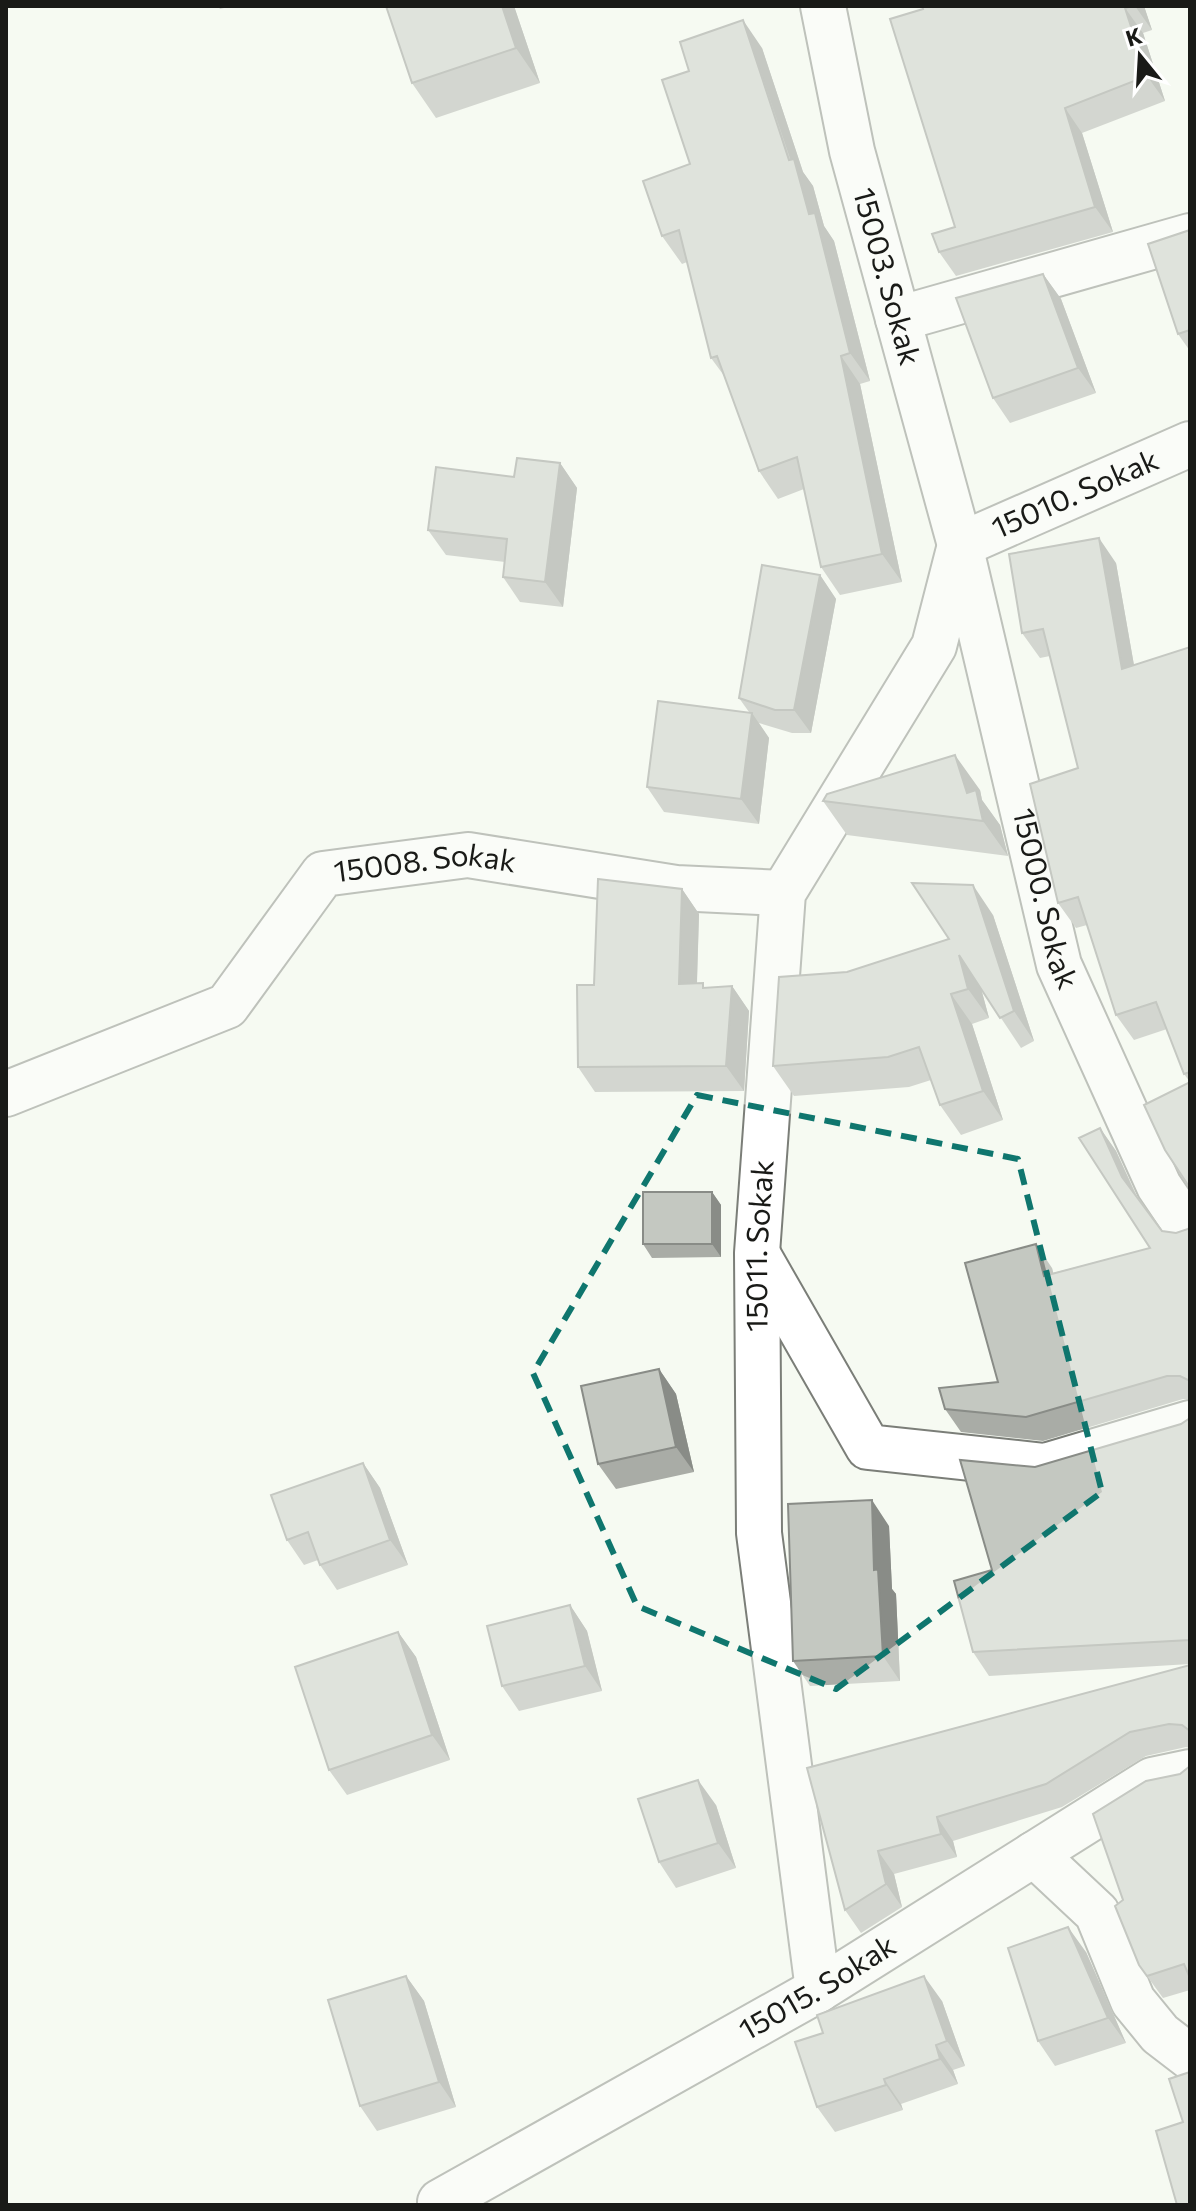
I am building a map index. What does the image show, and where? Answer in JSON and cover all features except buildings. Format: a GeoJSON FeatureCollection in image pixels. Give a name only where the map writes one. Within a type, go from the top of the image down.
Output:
{"type":"FeatureCollection","features":[{"type":"Feature","properties":{"kind":"street","name":"15003. Sokak"},"geometry":{"type":"LineString","coordinates":[[823,6],[852,151],[960,545]]}},
{"type":"Feature","properties":{"kind":"street"},"geometry":{"type":"LineString","coordinates":[[898,319],[1190,236]]}},
{"type":"Feature","properties":{"kind":"street","name":"15010. Sokak"},"geometry":{"type":"LineString","coordinates":[[960,545],[1190,444]]}},
{"type":"Feature","properties":{"kind":"street","name":"15011. Sokak"},"geometry":{"type":"LineString","coordinates":[[818,1990],[759,1533],[757,1253],[783,893],[934,646],[960,545]]}},
{"type":"Feature","properties":{"kind":"street","name":"15000. Sokak"},"geometry":{"type":"LineString","coordinates":[[960,545],[1059,965],[1159,1186],[1190,1232]]}},
{"type":"Feature","properties":{"kind":"street","name":"15008. Sokak"},"geometry":{"type":"LineString","coordinates":[[6,1094],[227,1006],[323,874],[468,855],[676,888],[783,893]]}},
{"type":"Feature","properties":{"kind":"street"},"geometry":{"type":"LineString","coordinates":[[757,1253],[868,1447],[1045,1466],[1190,1423]]}},
{"type":"Feature","properties":{"kind":"street","name":"15015. Sokak"},"geometry":{"type":"LineString","coordinates":[[443,2204],[818,1990],[1152,1780],[1190,1772]]}},
{"type":"Feature","properties":{"kind":"street"},"geometry":{"type":"LineString","coordinates":[[1034,1854],[1097,1913],[1133,2001],[1160,2034],[1190,2057]]}},
{"type":"Feature","properties":{"kind":"highlighted area"},"geometry":{"type":"Polygon","coordinates":[[[697,1095],[1018,1159],[1102,1492],[836,1689],[637,1606],[533,1373],[697,1095]]]}}]}
